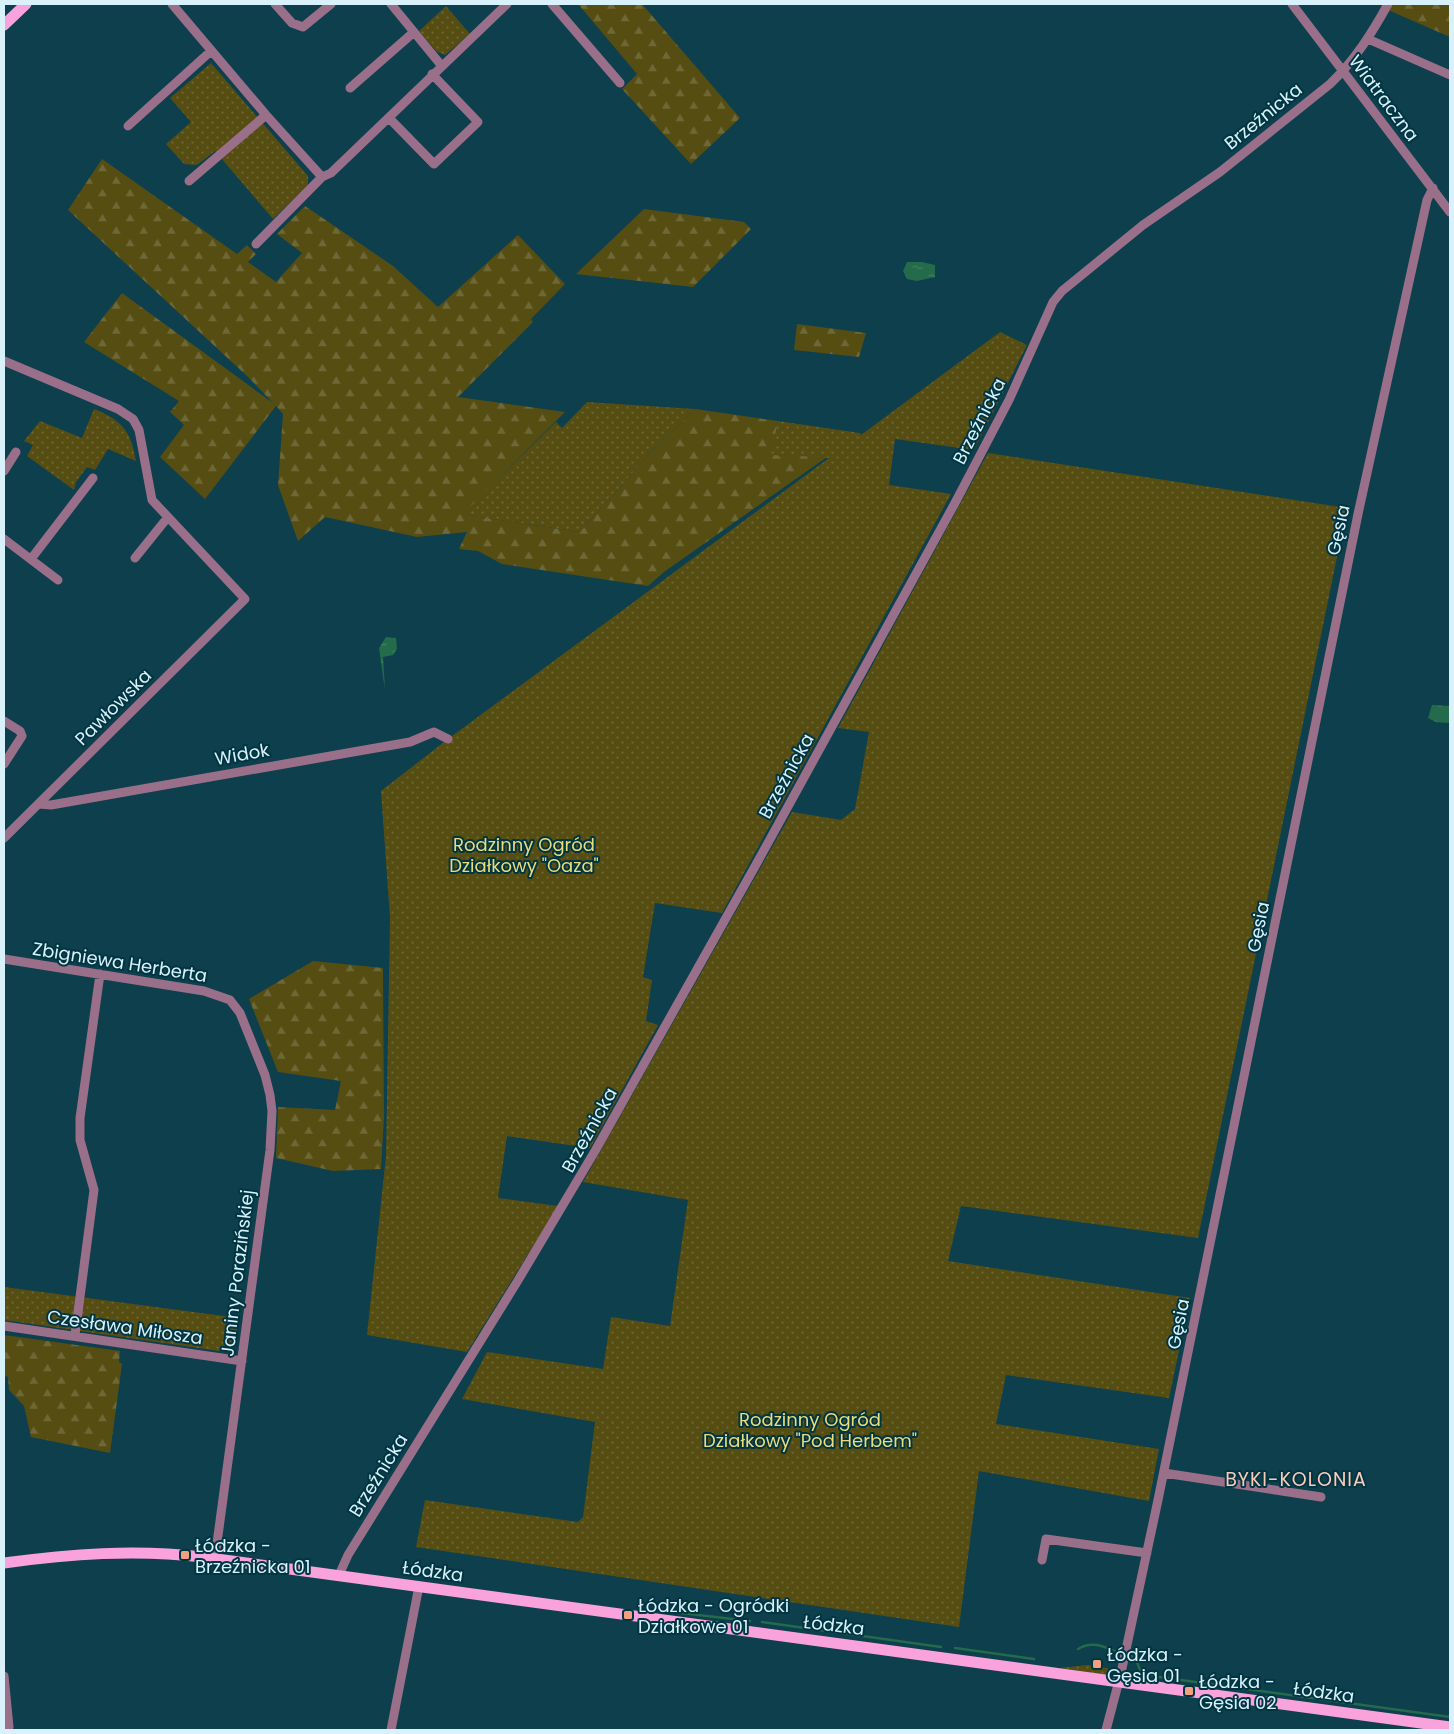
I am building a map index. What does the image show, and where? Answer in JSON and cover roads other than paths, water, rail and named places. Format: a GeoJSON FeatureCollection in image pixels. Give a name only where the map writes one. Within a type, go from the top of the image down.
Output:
{"type":"FeatureCollection","features":[{"type":"Feature","properties":{"kind":"main road"},"geometry":{"type":"LineString","coordinates":[[4,25],[26,4]]}},
{"type":"Feature","properties":{"kind":"main road","name":"Łódzka"},"geometry":{"type":"LineString","coordinates":[[4,1563],[113,1552],[182,1554],[1120,1678],[1450,1727]]}},
{"type":"Feature","properties":{"kind":"street"},"geometry":{"type":"LineString","coordinates":[[172,4],[266,115],[322,177]]}},
{"type":"Feature","properties":{"kind":"street"},"geometry":{"type":"LineString","coordinates":[[275,4],[292,23],[303,27],[331,4]]}},
{"type":"Feature","properties":{"kind":"street"},"geometry":{"type":"LineString","coordinates":[[391,4],[441,65]]}},
{"type":"Feature","properties":{"kind":"street"},"geometry":{"type":"LineString","coordinates":[[256,244],[322,177],[331,173],[441,65],[507,4]]}},
{"type":"Feature","properties":{"kind":"street"},"geometry":{"type":"LineString","coordinates":[[552,4],[620,83]]}},
{"type":"Feature","properties":{"kind":"street","name":"Wiatraczna"},"geometry":{"type":"LineString","coordinates":[[1292,4],[1450,212]]}},
{"type":"Feature","properties":{"kind":"street","name":"Brzeźnicka"},"geometry":{"type":"LineString","coordinates":[[339,1575],[348,1555],[580,1178],[750,876],[955,503],[1009,400],[1053,302],[1062,291],[1083,273],[1143,225],[1220,172],[1344,71],[1368,39],[1388,4]]}},
{"type":"Feature","properties":{"kind":"street"},"geometry":{"type":"LineString","coordinates":[[350,88],[414,32]]}},
{"type":"Feature","properties":{"kind":"street"},"geometry":{"type":"LineString","coordinates":[[1368,39],[1450,75]]}},
{"type":"Feature","properties":{"kind":"street"},"geometry":{"type":"LineString","coordinates":[[128,126],[211,51]]}},
{"type":"Feature","properties":{"kind":"street"},"geometry":{"type":"LineString","coordinates":[[389,118],[434,164],[478,122],[432,74]]}},
{"type":"Feature","properties":{"kind":"street"},"geometry":{"type":"LineString","coordinates":[[188,181],[266,115]]}},
{"type":"Feature","properties":{"kind":"street","name":"Gęsia"},"geometry":{"type":"LineString","coordinates":[[1106,1730],[1120,1678],[1164,1474],[1358,514],[1427,200],[1433,188]]}},
{"type":"Feature","properties":{"kind":"street"},"geometry":{"type":"LineString","coordinates":[[4,362],[118,409],[132,419],[139,430],[152,500],[168,517],[135,558]]}},
{"type":"Feature","properties":{"kind":"street"},"geometry":{"type":"LineString","coordinates":[[4,471],[16,452]]}},
{"type":"Feature","properties":{"kind":"street"},"geometry":{"type":"LineString","coordinates":[[31,559],[93,478]]}},
{"type":"Feature","properties":{"kind":"street","name":"Pawłowska"},"geometry":{"type":"LineString","coordinates":[[4,838],[245,599],[168,517]]}},
{"type":"Feature","properties":{"kind":"street"},"geometry":{"type":"LineString","coordinates":[[4,539],[58,580]]}},
{"type":"Feature","properties":{"kind":"street"},"geometry":{"type":"LineString","coordinates":[[4,721],[17,728],[22,736],[4,764]]}},
{"type":"Feature","properties":{"kind":"street","name":"Widok"},"geometry":{"type":"LineString","coordinates":[[40,804],[51,805],[410,742],[434,732],[448,738]]}},
{"type":"Feature","properties":{"kind":"street","name":"Zbigniewa Herberta"},"geometry":{"type":"LineString","coordinates":[[4,959],[204,991],[230,1000]]}},
{"type":"Feature","properties":{"kind":"street"},"geometry":{"type":"LineString","coordinates":[[75,1336],[94,1190],[80,1140],[80,1118],[100,974]]}},
{"type":"Feature","properties":{"kind":"street","name":"Janiny Porazińskiej"},"geometry":{"type":"LineString","coordinates":[[215,1558],[242,1360],[247,1309],[270,1150],[272,1111],[265,1075],[240,1013],[230,1000]]}},
{"type":"Feature","properties":{"kind":"street","name":"Czesława Miłosza"},"geometry":{"type":"LineString","coordinates":[[4,1326],[242,1360]]}},
{"type":"Feature","properties":{"kind":"street"},"geometry":{"type":"LineString","coordinates":[[1164,1474],[1321,1497]]}},
{"type":"Feature","properties":{"kind":"street"},"geometry":{"type":"LineString","coordinates":[[1042,1560],[1046,1539],[1147,1553]]}},
{"type":"Feature","properties":{"kind":"street"},"geometry":{"type":"LineString","coordinates":[[391,1730],[419,1586]]}},
{"type":"Feature","properties":{"kind":"street"},"geometry":{"type":"LineString","coordinates":[[4,1676],[9,1727]]}},
{"type":"Feature","properties":{"kind":"water"},"geometry":{"type":"Polygon","coordinates":[[[907,262],[922,262],[935,265],[935,277],[917,281],[907,279],[903,271],[907,262]]]}},
{"type":"Feature","properties":{"kind":"water"},"geometry":{"type":"Polygon","coordinates":[[[386,637],[396,638],[397,649],[393,655],[383,657],[385,690],[379,648],[386,637]]]}},
{"type":"Feature","properties":{"kind":"water"},"geometry":{"type":"Polygon","coordinates":[[[1432,705],[1450,706],[1450,723],[1436,722],[1428,718],[1432,705]]]}},
{"type":"Feature","properties":{"kind":"waterway"},"geometry":{"type":"LineString","coordinates":[[681,1613],[750,1621]]}},
{"type":"Feature","properties":{"kind":"waterway"},"geometry":{"type":"LineString","coordinates":[[762,1622],[941,1647]]}},
{"type":"Feature","properties":{"kind":"waterway"},"geometry":{"type":"LineString","coordinates":[[1078,1649],[1083,1646],[1094,1645],[1119,1653]]}},
{"type":"Feature","properties":{"kind":"waterway"},"geometry":{"type":"LineString","coordinates":[[955,1648],[1034,1659]]}},
{"type":"Feature","properties":{"kind":"waterway"},"geometry":{"type":"LineString","coordinates":[[1131,1656],[1136,1660],[1141,1672],[1152,1675]]}},
{"type":"Feature","properties":{"kind":"waterway"},"geometry":{"type":"LineString","coordinates":[[1159,1677],[1450,1717]]}},
{"type":"Feature","properties":{"kind":"place","name":"Łódzka - Brzeźnicka 01"},"geometry":{"type":"Point","coordinates":[185,1555]}},
{"type":"Feature","properties":{"kind":"place","name":"Łódzka - Ogródki Działkowe 01"},"geometry":{"type":"Point","coordinates":[628,1615]}},
{"type":"Feature","properties":{"kind":"place","name":"Łódzka - Gęsia 01"},"geometry":{"type":"Point","coordinates":[1097,1664]}},
{"type":"Feature","properties":{"kind":"place","name":"Łódzka - Gęsia 02"},"geometry":{"type":"Point","coordinates":[1189,1691]}},
{"type":"Feature","properties":{"kind":"district","name":"BYKI-KOLONIA"},"geometry":{"type":"Point","coordinates":[1296,1479]}},
{"type":"Feature","properties":{"kind":"park label","name":"Rodzinny Ogród Działkowy \"Oaza\""},"geometry":{"type":"Point","coordinates":[524,854]}},
{"type":"Feature","properties":{"kind":"park label","name":"Rodzinny Ogród Działkowy \"Pod Herbem\""},"geometry":{"type":"Point","coordinates":[810,1429]}}]}
